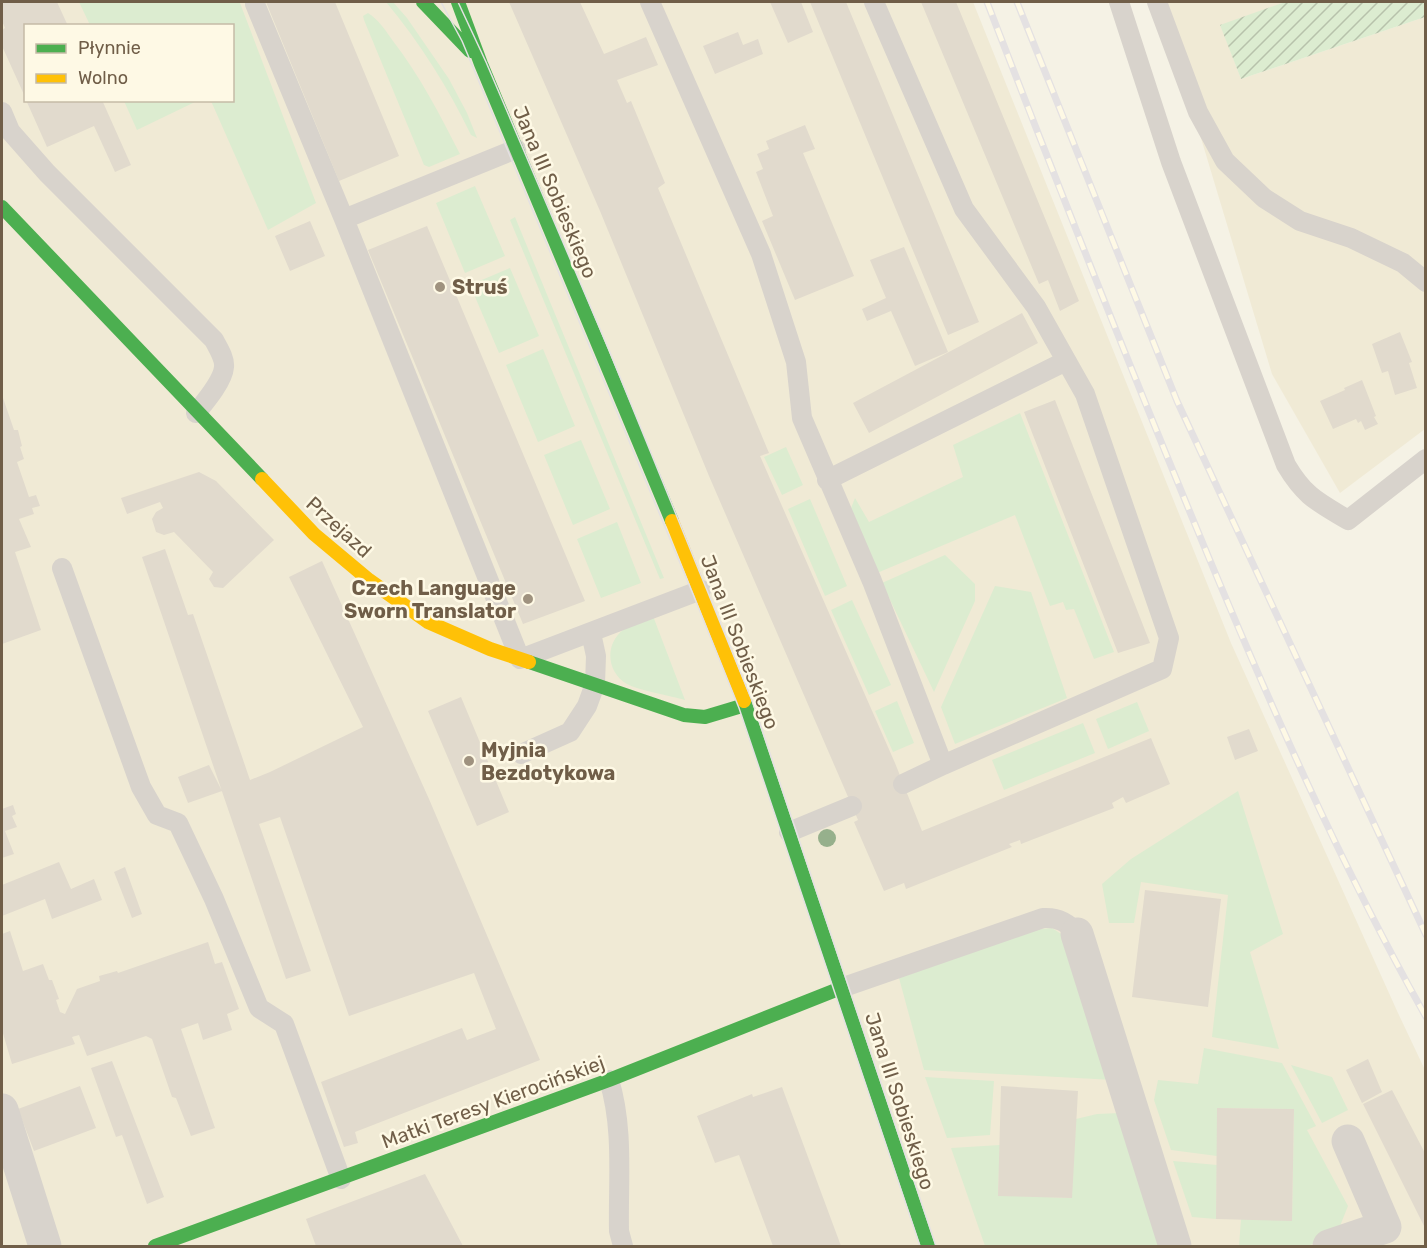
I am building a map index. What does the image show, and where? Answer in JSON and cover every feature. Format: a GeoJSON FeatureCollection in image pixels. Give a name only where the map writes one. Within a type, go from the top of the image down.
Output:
{"type":"FeatureCollection","features":[{"type":"Feature","properties":{"kind":"street","name":"Jana III Sobieskiego"},"geometry":{"type":"LineString","coordinates":[[423,2],[462,41],[481,64]]}},
{"type":"Feature","properties":{"kind":"street","name":"Jana III Sobieskiego"},"geometry":{"type":"LineString","coordinates":[[458,2],[516,149],[701,590],[745,705],[928,1246]]}},
{"type":"Feature","properties":{"kind":"street","name":"Przejazd"},"geometry":{"type":"LineString","coordinates":[[2,207],[196,413],[314,534],[369,580],[428,622],[490,649],[684,715],[705,717],[745,705]]}},
{"type":"Feature","properties":{"kind":"street"},"geometry":{"type":"LineString","coordinates":[[1077,934],[1175,1246]]}},
{"type":"Feature","properties":{"kind":"street","name":"Matki Teresy Kierocińskiej"},"geometry":{"type":"LineString","coordinates":[[155,1246],[609,1080],[842,988]]}},
{"type":"Feature","properties":{"kind":"street"},"geometry":{"type":"LineString","coordinates":[[2,1110],[45,1246]]}},
{"type":"Feature","properties":{"kind":"street"},"geometry":{"type":"LineString","coordinates":[[1329,1246],[1385,1227],[1348,1141]]}},
{"type":"Feature","properties":{"kind":"lane"},"geometry":{"type":"LineString","coordinates":[[650,2],[761,254],[796,362],[802,418],[872,581],[942,765]]}},
{"type":"Feature","properties":{"kind":"lane"},"geometry":{"type":"LineString","coordinates":[[874,2],[964,209],[1036,307],[1085,394],[1168,638],[1162,669],[903,784]]}},
{"type":"Feature","properties":{"kind":"lane"},"geometry":{"type":"LineString","coordinates":[[1119,2],[1171,162],[1286,465],[1296,482],[1310,498],[1348,520],[1425,459]]}},
{"type":"Feature","properties":{"kind":"lane"},"geometry":{"type":"LineString","coordinates":[[1157,2],[1198,112],[1225,161],[1264,198],[1300,221],[1351,238],[1403,263],[1425,282]]}},
{"type":"Feature","properties":{"kind":"lane"},"geometry":{"type":"LineString","coordinates":[[255,4],[344,219],[520,659],[701,590]]}},
{"type":"Feature","properties":{"kind":"lane"},"geometry":{"type":"LineString","coordinates":[[2,112],[10,131],[46,173],[214,340],[221,352],[224,368],[215,387],[196,413]]}},
{"type":"Feature","properties":{"kind":"lane"},"geometry":{"type":"LineString","coordinates":[[344,219],[489,162],[516,149]]}},
{"type":"Feature","properties":{"kind":"lane"},"geometry":{"type":"LineString","coordinates":[[827,480],[1066,361]]}},
{"type":"Feature","properties":{"kind":"lane"},"geometry":{"type":"LineString","coordinates":[[62,568],[141,787],[157,815],[178,823],[214,899],[259,1008],[284,1024],[342,1179]]}},
{"type":"Feature","properties":{"kind":"lane"},"geometry":{"type":"LineString","coordinates":[[521,754],[570,732],[587,706],[595,684],[596,656],[591,633]]}},
{"type":"Feature","properties":{"kind":"lane"},"geometry":{"type":"LineString","coordinates":[[789,832],[852,806]]}},
{"type":"Feature","properties":{"kind":"lane"},"geometry":{"type":"LineString","coordinates":[[842,988],[1043,918],[1066,922],[1077,934]]}},
{"type":"Feature","properties":{"kind":"lane"},"geometry":{"type":"LineString","coordinates":[[609,1080],[616,1101],[619,1231],[623,1246]]}},
{"type":"Feature","properties":{"kind":"shaded area"},"geometry":{"type":"Polygon","coordinates":[[[2,2],[973,2],[1231,643],[1425,1070],[1425,1246],[2,1246],[2,2]]]}},
{"type":"Feature","properties":{"kind":"shaded area"},"geometry":{"type":"Polygon","coordinates":[[[1160,2],[1285,2],[1221,26],[1241,79],[1425,17],[1425,429],[1340,493],[1272,374],[1160,2]]]}},
{"type":"Feature","properties":{"kind":"green space"},"geometry":{"type":"Polygon","coordinates":[[[79,2],[243,2],[240,3],[316,203],[268,230],[211,102],[234,102],[234,24],[90,24],[79,2]]]}},
{"type":"Feature","properties":{"kind":"green space"},"geometry":{"type":"Polygon","coordinates":[[[386,2],[393,2],[407,18],[449,79],[477,138],[471,135],[422,49],[386,2]]]}},
{"type":"Feature","properties":{"kind":"green space"},"geometry":{"type":"Polygon","coordinates":[[[1285,2],[1425,2],[1425,17],[1241,79],[1220,25],[1285,2]]]}},
{"type":"Feature","properties":{"kind":"green space"},"geometry":{"type":"Polygon","coordinates":[[[368,13],[382,26],[412,68],[460,154],[429,167],[424,165],[364,20],[363,16],[368,13]]]}},
{"type":"Feature","properties":{"kind":"green space"},"geometry":{"type":"Polygon","coordinates":[[[124,102],[195,102],[137,130],[124,102]]]}},
{"type":"Feature","properties":{"kind":"green space"},"geometry":{"type":"Polygon","coordinates":[[[475,186],[505,256],[465,273],[436,203],[475,186]]]}},
{"type":"Feature","properties":{"kind":"green space"},"geometry":{"type":"Polygon","coordinates":[[[515,217],[664,578],[660,579],[510,220],[515,217]]]}},
{"type":"Feature","properties":{"kind":"green space"},"geometry":{"type":"Polygon","coordinates":[[[510,268],[539,336],[499,353],[470,285],[510,268]]]}},
{"type":"Feature","properties":{"kind":"green space"},"geometry":{"type":"Polygon","coordinates":[[[543,349],[575,426],[538,442],[506,365],[543,349]]]}},
{"type":"Feature","properties":{"kind":"green space"},"geometry":{"type":"Polygon","coordinates":[[[1020,413],[1114,652],[1094,659],[1074,609],[1066,610],[1063,602],[1050,606],[1015,515],[877,573],[848,516],[855,498],[869,522],[963,477],[953,445],[1020,413]]]}},
{"type":"Feature","properties":{"kind":"green space"},"geometry":{"type":"Polygon","coordinates":[[[581,440],[610,509],[573,525],[544,455],[581,440]]]}},
{"type":"Feature","properties":{"kind":"green space"},"geometry":{"type":"Polygon","coordinates":[[[786,447],[803,485],[782,495],[764,457],[786,447]]]}},
{"type":"Feature","properties":{"kind":"green space"},"geometry":{"type":"Polygon","coordinates":[[[810,499],[847,586],[825,596],[788,509],[810,499]]]}},
{"type":"Feature","properties":{"kind":"green space"},"geometry":{"type":"Polygon","coordinates":[[[617,522],[641,583],[601,598],[577,539],[617,522]]]}},
{"type":"Feature","properties":{"kind":"green space"},"geometry":{"type":"Polygon","coordinates":[[[945,555],[975,584],[975,601],[934,692],[882,583],[945,555]]]}},
{"type":"Feature","properties":{"kind":"green space"},"geometry":{"type":"Polygon","coordinates":[[[995,586],[1031,592],[1067,698],[955,744],[941,707],[995,586]]]}},
{"type":"Feature","properties":{"kind":"green space"},"geometry":{"type":"Polygon","coordinates":[[[852,600],[891,685],[869,695],[831,610],[852,600]]]}},
{"type":"Feature","properties":{"kind":"green space"},"geometry":{"type":"Polygon","coordinates":[[[653,616],[685,700],[627,684],[620,679],[612,665],[611,650],[617,636],[630,625],[653,616]]]}},
{"type":"Feature","properties":{"kind":"green space"},"geometry":{"type":"Polygon","coordinates":[[[897,701],[914,743],[893,752],[875,711],[897,701]]]}},
{"type":"Feature","properties":{"kind":"green space"},"geometry":{"type":"Polygon","coordinates":[[[1137,702],[1149,731],[1108,749],[1096,719],[1137,702]]]}},
{"type":"Feature","properties":{"kind":"green space"},"geometry":{"type":"Polygon","coordinates":[[[1083,723],[1095,753],[1004,790],[992,760],[1083,723]]]}},
{"type":"Feature","properties":{"kind":"green space"},"geometry":{"type":"Polygon","coordinates":[[[1238,791],[1283,934],[1250,952],[1279,1049],[1212,1037],[1228,895],[1141,882],[1134,923],[1109,923],[1102,884],[1131,859],[1238,791]]]}},
{"type":"Feature","properties":{"kind":"green space"},"geometry":{"type":"Polygon","coordinates":[[[1052,928],[1069,939],[1114,1080],[924,1070],[899,978],[1029,930],[1052,928]]]}},
{"type":"Feature","properties":{"kind":"green space"},"geometry":{"type":"Polygon","coordinates":[[[1204,1048],[1282,1063],[1316,1126],[1307,1130],[1348,1206],[1336,1236],[1307,1246],[1239,1246],[1241,1219],[1292,1220],[1294,1109],[1218,1108],[1217,1156],[1171,1150],[1154,1100],[1158,1080],[1198,1084],[1204,1048]]]}},
{"type":"Feature","properties":{"kind":"green space"},"geometry":{"type":"Polygon","coordinates":[[[1291,1065],[1332,1077],[1348,1110],[1322,1123],[1291,1065]]]}},
{"type":"Feature","properties":{"kind":"green space"},"geometry":{"type":"Polygon","coordinates":[[[925,1077],[994,1081],[990,1135],[947,1138],[925,1077]]]}},
{"type":"Feature","properties":{"kind":"green space"},"geometry":{"type":"Polygon","coordinates":[[[1120,1113],[1167,1246],[985,1246],[951,1148],[1000,1145],[998,1195],[1071,1198],[1076,1119],[1097,1114],[1120,1113]]]}},
{"type":"Feature","properties":{"kind":"green space"},"geometry":{"type":"Polygon","coordinates":[[[1173,1161],[1217,1165],[1216,1219],[1192,1217],[1173,1161]]]}},
{"type":"Feature","properties":{"kind":"building"},"geometry":{"type":"Polygon","coordinates":[[[2,2],[57,2],[67,24],[24,24],[24,95],[2,46],[2,30],[5,28],[2,21],[2,2]]]}},
{"type":"Feature","properties":{"kind":"building"},"geometry":{"type":"Polygon","coordinates":[[[266,2],[335,2],[399,156],[339,181],[266,2]]]}},
{"type":"Feature","properties":{"kind":"building"},"geometry":{"type":"Polygon","coordinates":[[[509,2],[580,2],[604,54],[646,37],[658,65],[617,80],[627,103],[631,101],[665,183],[658,188],[769,453],[760,456],[895,763],[922,831],[1151,738],[1170,784],[1126,803],[1123,797],[1112,803],[1114,808],[1021,844],[1020,840],[1009,844],[1012,847],[906,889],[904,883],[884,891],[854,822],[858,820],[709,476],[600,211],[509,2]]]}},
{"type":"Feature","properties":{"kind":"building"},"geometry":{"type":"Polygon","coordinates":[[[770,2],[801,2],[813,32],[788,43],[770,2]]]}},
{"type":"Feature","properties":{"kind":"building"},"geometry":{"type":"Polygon","coordinates":[[[810,2],[846,2],[979,322],[948,335],[810,2]]]}},
{"type":"Feature","properties":{"kind":"building"},"geometry":{"type":"Polygon","coordinates":[[[921,2],[956,2],[1079,301],[1060,311],[1048,280],[1039,284],[921,2]]]}},
{"type":"Feature","properties":{"kind":"building"},"geometry":{"type":"Polygon","coordinates":[[[738,32],[743,45],[758,39],[763,54],[715,74],[703,46],[738,32]]]}},
{"type":"Feature","properties":{"kind":"building"},"geometry":{"type":"Polygon","coordinates":[[[27,102],[103,102],[131,165],[115,172],[94,126],[47,147],[27,102]]]}},
{"type":"Feature","properties":{"kind":"building"},"geometry":{"type":"Polygon","coordinates":[[[805,125],[815,149],[803,153],[854,276],[795,300],[762,221],[773,216],[756,172],[763,169],[757,154],[769,149],[766,141],[805,125]]]}},
{"type":"Feature","properties":{"kind":"building"},"geometry":{"type":"Polygon","coordinates":[[[310,221],[325,256],[290,271],[275,236],[310,221]]]}},
{"type":"Feature","properties":{"kind":"building"},"geometry":{"type":"Polygon","coordinates":[[[427,226],[585,601],[523,624],[368,250],[427,226]]]}},
{"type":"Feature","properties":{"kind":"building"},"geometry":{"type":"Polygon","coordinates":[[[904,247],[948,352],[915,366],[891,311],[867,321],[862,309],[886,298],[870,260],[904,247]]]}},
{"type":"Feature","properties":{"kind":"building"},"geometry":{"type":"Polygon","coordinates":[[[1022,313],[1038,343],[869,433],[853,403],[1022,313]]]}},
{"type":"Feature","properties":{"kind":"building"},"geometry":{"type":"Polygon","coordinates":[[[1400,332],[1412,362],[1409,363],[1417,388],[1395,395],[1388,371],[1382,373],[1372,344],[1400,332]]]}},
{"type":"Feature","properties":{"kind":"building"},"geometry":{"type":"Polygon","coordinates":[[[1362,380],[1378,424],[1365,430],[1361,421],[1358,423],[1356,419],[1333,429],[1320,401],[1362,380]]]}},
{"type":"Feature","properties":{"kind":"building"},"geometry":{"type":"Polygon","coordinates":[[[2,395],[14,430],[18,430],[22,446],[20,447],[24,459],[17,462],[29,497],[36,495],[40,506],[32,508],[34,514],[19,519],[31,547],[15,552],[41,630],[2,644],[2,395]]]}},
{"type":"Feature","properties":{"kind":"building"},"geometry":{"type":"Polygon","coordinates":[[[1055,400],[1150,643],[1118,653],[1024,412],[1055,400]]]}},
{"type":"Feature","properties":{"kind":"building"},"geometry":{"type":"Polygon","coordinates":[[[199,472],[216,481],[274,540],[223,588],[214,587],[209,579],[213,572],[174,532],[164,535],[156,532],[152,519],[156,512],[163,508],[160,502],[127,514],[121,498],[199,472]]]}},
{"type":"Feature","properties":{"kind":"building"},"geometry":{"type":"Polygon","coordinates":[[[165,549],[188,615],[193,614],[250,780],[363,727],[289,577],[322,561],[429,799],[540,1060],[355,1132],[358,1143],[344,1147],[321,1082],[462,1028],[467,1040],[496,1029],[474,973],[349,1016],[280,817],[259,824],[311,971],[286,979],[142,557],[165,549]]]}},
{"type":"Feature","properties":{"kind":"building","name":"Myjnia Bezdotykowa"},"geometry":{"type":"Polygon","coordinates":[[[461,697],[509,812],[477,826],[428,711],[461,697]]]}},
{"type":"Feature","properties":{"kind":"building"},"geometry":{"type":"Polygon","coordinates":[[[1249,729],[1258,751],[1235,760],[1227,737],[1249,729]]]}},
{"type":"Feature","properties":{"kind":"building"},"geometry":{"type":"Polygon","coordinates":[[[209,765],[222,791],[188,803],[178,777],[209,765]]]}},
{"type":"Feature","properties":{"kind":"building"},"geometry":{"type":"Polygon","coordinates":[[[13,805],[16,814],[12,816],[17,827],[5,831],[14,854],[2,858],[2,809],[13,805]]]}},
{"type":"Feature","properties":{"kind":"building"},"geometry":{"type":"Polygon","coordinates":[[[59,862],[71,889],[94,879],[102,900],[52,919],[45,899],[2,916],[2,885],[59,862]]]}},
{"type":"Feature","properties":{"kind":"building"},"geometry":{"type":"Polygon","coordinates":[[[125,867],[142,914],[132,918],[114,872],[125,867]]]}},
{"type":"Feature","properties":{"kind":"building"},"geometry":{"type":"Polygon","coordinates":[[[1145,890],[1221,899],[1208,1007],[1132,997],[1145,890]]]}},
{"type":"Feature","properties":{"kind":"building"},"geometry":{"type":"Polygon","coordinates":[[[10,931],[23,971],[43,964],[59,999],[56,1000],[60,1012],[65,1014],[77,989],[100,981],[99,976],[117,971],[118,973],[208,942],[215,964],[222,962],[239,1009],[227,1014],[232,1030],[203,1040],[198,1023],[181,1029],[215,1128],[191,1136],[176,1098],[172,1097],[152,1039],[146,1036],[87,1056],[79,1035],[72,1037],[75,1044],[12,1064],[2,1030],[2,934],[10,931]]]}},
{"type":"Feature","properties":{"kind":"building"},"geometry":{"type":"Polygon","coordinates":[[[1368,1059],[1382,1092],[1362,1103],[1346,1070],[1368,1059]]]}},
{"type":"Feature","properties":{"kind":"building"},"geometry":{"type":"Polygon","coordinates":[[[112,1061],[164,1197],[147,1204],[122,1135],[116,1137],[91,1068],[112,1061]]]}},
{"type":"Feature","properties":{"kind":"building"},"geometry":{"type":"Polygon","coordinates":[[[80,1086],[96,1128],[34,1151],[18,1109],[80,1086]]]}},
{"type":"Feature","properties":{"kind":"building"},"geometry":{"type":"Polygon","coordinates":[[[1001,1086],[1078,1091],[1072,1198],[998,1196],[1001,1086]]]}},
{"type":"Feature","properties":{"kind":"building"},"geometry":{"type":"Polygon","coordinates":[[[782,1087],[841,1246],[773,1246],[739,1155],[715,1163],[697,1116],[752,1094],[753,1097],[782,1087]]]}},
{"type":"Feature","properties":{"kind":"building"},"geometry":{"type":"Polygon","coordinates":[[[1392,1090],[1426,1155],[1426,1230],[1363,1104],[1392,1090]]]}},
{"type":"Feature","properties":{"kind":"building"},"geometry":{"type":"Polygon","coordinates":[[[1217,1108],[1294,1109],[1292,1221],[1216,1219],[1217,1108]]]}},
{"type":"Feature","properties":{"kind":"building"},"geometry":{"type":"Polygon","coordinates":[[[425,1174],[463,1246],[316,1246],[306,1219],[425,1174]]]}},
{"type":"Feature","properties":{"kind":"tram line"},"geometry":{"type":"LineString","coordinates":[[441,2],[462,41],[739,708],[920,1246]]}},
{"type":"Feature","properties":{"kind":"tram line"},"geometry":{"type":"LineString","coordinates":[[458,2],[486,62],[609,350],[753,703],[936,1246]]}},
{"type":"Feature","properties":{"kind":"railway"},"geometry":{"type":"LineString","coordinates":[[987,2],[1145,402],[1251,657],[1305,779],[1363,899],[1426,1017]]}},
{"type":"Feature","properties":{"kind":"railway"},"geometry":{"type":"LineString","coordinates":[[1017,2],[1177,401],[1426,935]]}},
{"type":"Feature","properties":{"kind":"traffic: fast"},"geometry":{"type":"LineString","coordinates":[[423,2],[470,51]]}},
{"type":"Feature","properties":{"kind":"traffic: fast"},"geometry":{"type":"LineString","coordinates":[[458,2],[481,64],[672,521]]}},
{"type":"Feature","properties":{"kind":"traffic: fast"},"geometry":{"type":"LineString","coordinates":[[2,207],[262,479]]}},
{"type":"Feature","properties":{"kind":"traffic: fast"},"geometry":{"type":"LineString","coordinates":[[529,662],[684,715],[705,717],[745,705]]}},
{"type":"Feature","properties":{"kind":"traffic: fast"},"geometry":{"type":"LineString","coordinates":[[744,701],[928,1246]]}},
{"type":"Feature","properties":{"kind":"traffic: fast"},"geometry":{"type":"LineString","coordinates":[[155,1246],[609,1080],[841,988]]}},
{"type":"Feature","properties":{"kind":"traffic: slow"},"geometry":{"type":"LineString","coordinates":[[262,479],[314,534],[369,580],[428,622],[490,649],[529,662]]}},
{"type":"Feature","properties":{"kind":"traffic: slow"},"geometry":{"type":"LineString","coordinates":[[672,521],[744,701]]}},
{"type":"Feature","properties":{"kind":"place","name":"Struś"},"geometry":{"type":"Point","coordinates":[440,287]}},
{"type":"Feature","properties":{"kind":"place","name":"Czech Language Sworn Translator"},"geometry":{"type":"Point","coordinates":[528,599]}},
{"type":"Feature","properties":{"kind":"place","name":"Myjnia Bezdotykowa"},"geometry":{"type":"Point","coordinates":[469,761]}}]}
